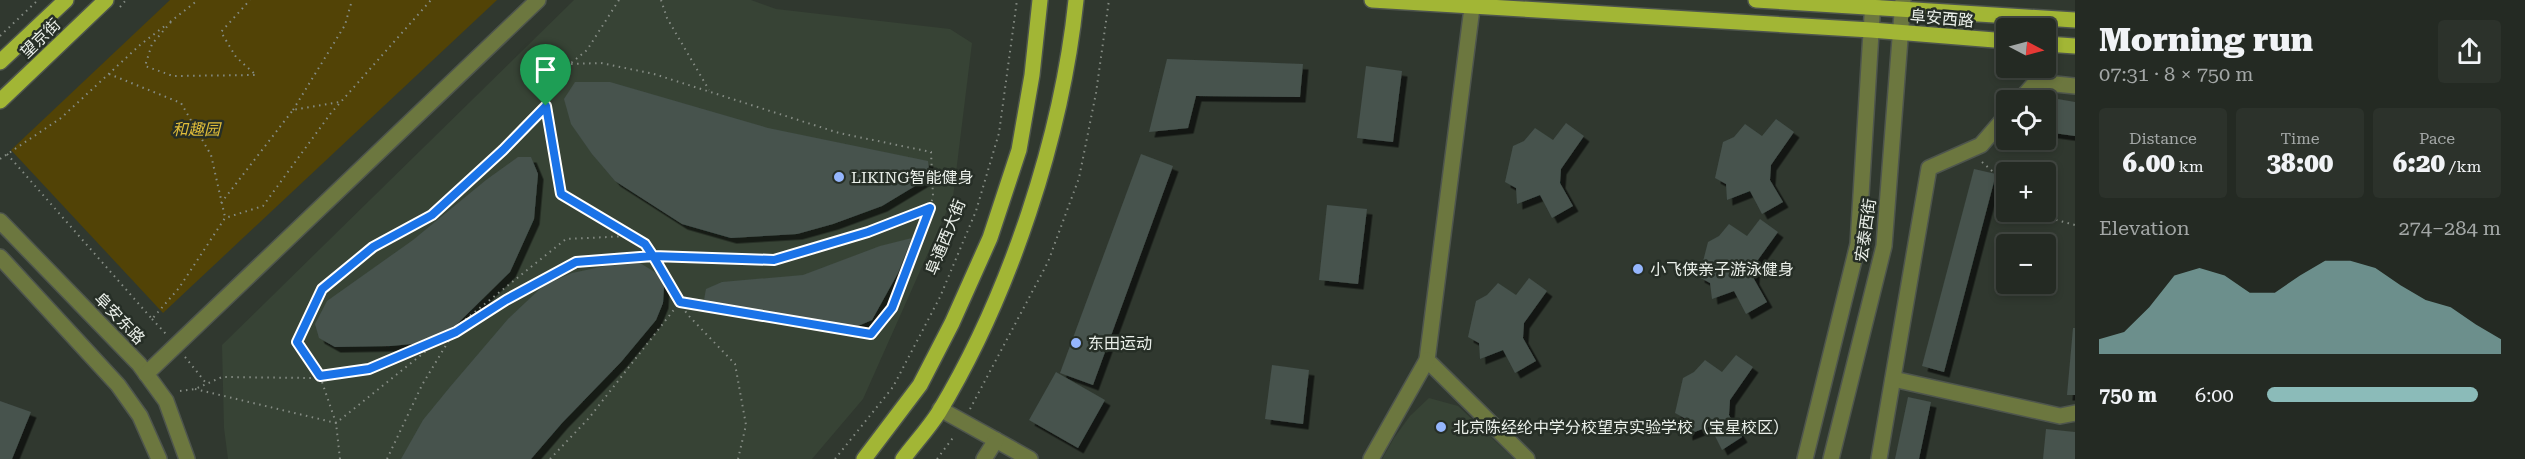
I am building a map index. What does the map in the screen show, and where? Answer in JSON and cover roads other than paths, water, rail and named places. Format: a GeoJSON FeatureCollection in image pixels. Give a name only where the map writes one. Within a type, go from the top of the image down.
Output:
{"type":"FeatureCollection","features":[{"type":"Feature","properties":{"kind":"main road","name":"望京街"},"geometry":{"type":"LineString","coordinates":[[0,62],[66,0]]}},
{"type":"Feature","properties":{"kind":"main road","name":"望京街"},"geometry":{"type":"LineString","coordinates":[[0,101],[106,0]]}},
{"type":"Feature","properties":{"kind":"main road"},"geometry":{"type":"LineString","coordinates":[[864,459],[920,385],[952,323],[990,238],[1019,150],[1032,75],[1040,0]]}},
{"type":"Feature","properties":{"kind":"main road"},"geometry":{"type":"LineString","coordinates":[[903,459],[940,409],[988,318],[1026,223],[1044,161],[1072,46],[1076,0]]}},
{"type":"Feature","properties":{"kind":"main road","name":"阜安西路"},"geometry":{"type":"LineString","coordinates":[[1372,0],[1473,3],[1996,40]]}},
{"type":"Feature","properties":{"kind":"main road","name":"阜安西路"},"geometry":{"type":"LineString","coordinates":[[1756,0],[1903,5],[2075,20]]}},
{"type":"Feature","properties":{"kind":"main road"},"geometry":{"type":"LineString","coordinates":[[2056,45],[2075,46]]}},
{"type":"Feature","properties":{"kind":"street"},"geometry":{"type":"LineString","coordinates":[[146,374],[538,0]]}},
{"type":"Feature","properties":{"kind":"street"},"geometry":{"type":"LineString","coordinates":[[1371,459],[1427,360],[1473,3]]}},
{"type":"Feature","properties":{"kind":"street","name":"宏泰西街"},"geometry":{"type":"LineString","coordinates":[[1805,459],[1858,244],[1873,4]]}},
{"type":"Feature","properties":{"kind":"street","name":"宏泰西街"},"geometry":{"type":"LineString","coordinates":[[1831,459],[1884,246],[1903,5]]}},
{"type":"Feature","properties":{"kind":"street"},"geometry":{"type":"LineString","coordinates":[[2029,90],[2036,82],[2075,86]]}},
{"type":"Feature","properties":{"kind":"street"},"geometry":{"type":"LineString","coordinates":[[1879,459],[1929,168],[1981,145],[1996,128]]}},
{"type":"Feature","properties":{"kind":"street","name":"阜安东路"},"geometry":{"type":"LineString","coordinates":[[0,221],[139,364],[166,401],[187,459]]}},
{"type":"Feature","properties":{"kind":"street"},"geometry":{"type":"LineString","coordinates":[[0,257],[118,385],[140,416],[159,459]]}},
{"type":"Feature","properties":{"kind":"street"},"geometry":{"type":"LineString","coordinates":[[1427,360],[1527,459]]}},
{"type":"Feature","properties":{"kind":"street"},"geometry":{"type":"LineString","coordinates":[[1893,379],[2060,416],[2075,413]]}},
{"type":"Feature","properties":{"kind":"street"},"geometry":{"type":"LineString","coordinates":[[940,409],[1030,459]]}},
{"type":"Feature","properties":{"kind":"street"},"geometry":{"type":"LineString","coordinates":[[984,459],[996,440]]}},
{"type":"Feature","properties":{"kind":"place","name":"LIKING智能健身"},"geometry":{"type":"Point","coordinates":[839,177]}},
{"type":"Feature","properties":{"kind":"place","name":"小飞侠亲子游泳健身"},"geometry":{"type":"Point","coordinates":[1638,269]}},
{"type":"Feature","properties":{"kind":"place","name":"东田运动"},"geometry":{"type":"Point","coordinates":[1076,343]}},
{"type":"Feature","properties":{"kind":"place","name":"北京陈经纶中学分校望京实验学校（宝星校区）"},"geometry":{"type":"Point","coordinates":[1441,427]}},
{"type":"Feature","properties":{"kind":"park label","name":"和趣园"},"geometry":{"type":"Point","coordinates":[196,129]}}]}
